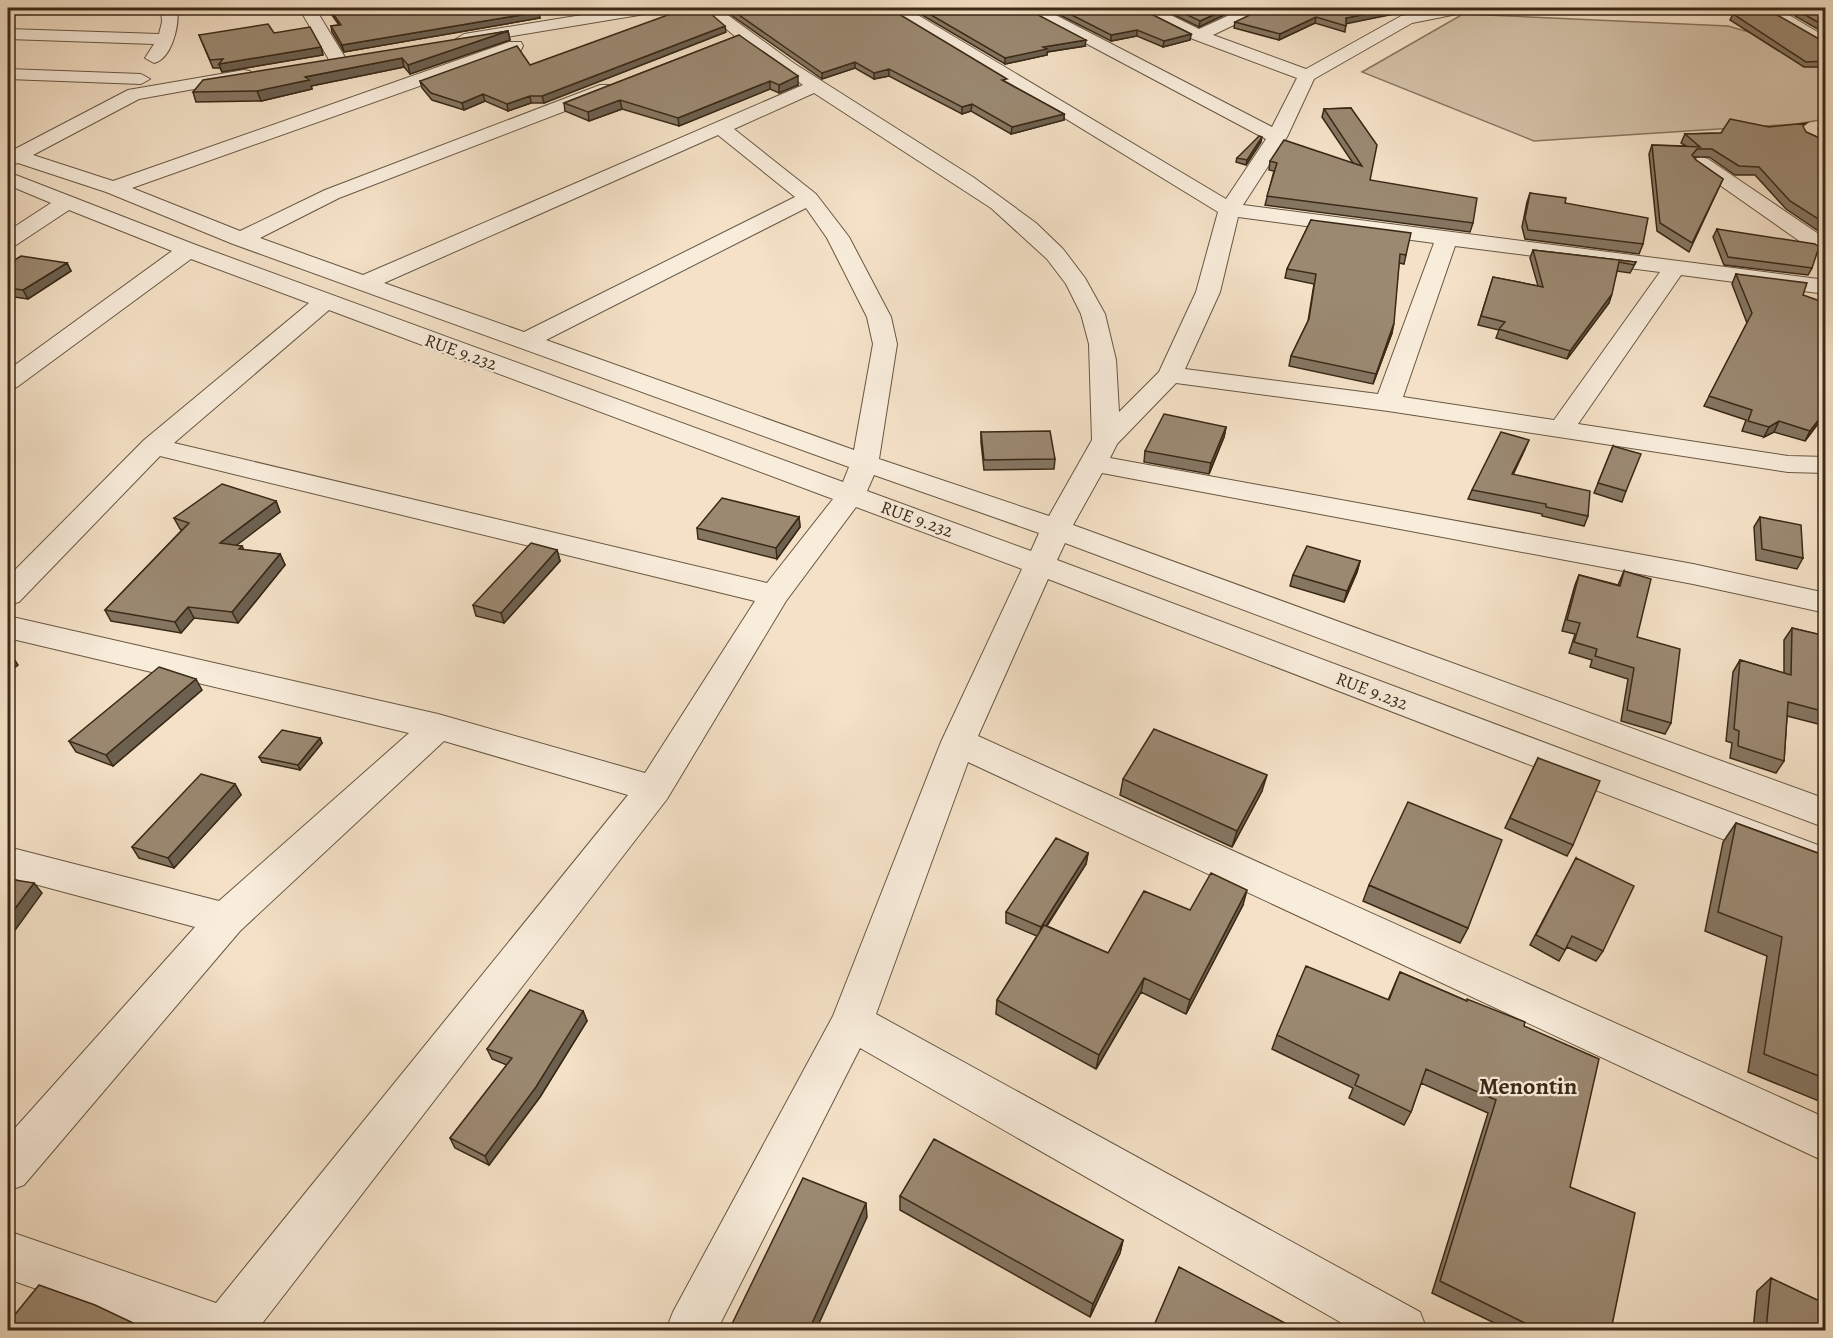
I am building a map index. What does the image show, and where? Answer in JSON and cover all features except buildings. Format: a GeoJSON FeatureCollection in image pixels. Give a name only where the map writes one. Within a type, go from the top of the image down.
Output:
{"type":"FeatureCollection","features":[{"type":"Feature","properties":{"kind":"street"},"geometry":{"type":"LineString","coordinates":[[10,162],[137,86],[165,39],[171,21],[168,8]]}},
{"type":"Feature","properties":{"kind":"street"},"geometry":{"type":"LineString","coordinates":[[307,8],[343,58],[314,63]]}},
{"type":"Feature","properties":{"kind":"street"},"geometry":{"type":"LineString","coordinates":[[442,42],[586,13],[651,8]]}},
{"type":"Feature","properties":{"kind":"street"},"geometry":{"type":"LineString","coordinates":[[709,8],[741,34],[815,86],[999,204],[1030,229],[1059,260],[1093,314],[1104,365],[1100,452]]}},
{"type":"Feature","properties":{"kind":"street"},"geometry":{"type":"LineString","coordinates":[[896,8],[1229,210],[1826,287]]}},
{"type":"Feature","properties":{"kind":"street"},"geometry":{"type":"LineString","coordinates":[[1031,8],[1276,137]]}},
{"type":"Feature","properties":{"kind":"street"},"geometry":{"type":"LineString","coordinates":[[1145,8],[1199,35],[1306,76]]}},
{"type":"Feature","properties":{"kind":"street"},"geometry":{"type":"LineString","coordinates":[[1199,35],[1257,8]]}},
{"type":"Feature","properties":{"kind":"street"},"geometry":{"type":"LineString","coordinates":[[690,1330],[852,1022],[958,742],[1056,529],[1100,452],[1170,375],[1208,292],[1229,210],[1276,137],[1306,76],[1407,13],[1466,8]]}},
{"type":"Feature","properties":{"kind":"street"},"geometry":{"type":"LineString","coordinates":[[1767,8],[1826,44]]}},
{"type":"Feature","properties":{"kind":"street"},"geometry":{"type":"LineString","coordinates":[[113,188],[586,13]]}},
{"type":"Feature","properties":{"kind":"street"},"geometry":{"type":"LineString","coordinates":[[8,34],[165,39]]}},
{"type":"Feature","properties":{"kind":"street"},"geometry":{"type":"LineString","coordinates":[[719,42],[741,34]]}},
{"type":"Feature","properties":{"kind":"street"},"geometry":{"type":"LineString","coordinates":[[8,74],[137,86],[258,72]]}},
{"type":"Feature","properties":{"kind":"street"},"geometry":{"type":"LineString","coordinates":[[241,239],[332,194],[622,82]]}},
{"type":"Feature","properties":{"kind":"street"},"geometry":{"type":"LineString","coordinates":[[363,283],[815,86]]}},
{"type":"Feature","properties":{"kind":"street"},"geometry":{"type":"LineString","coordinates":[[8,1255],[225,1330],[654,789],[774,595],[858,479],[885,344],[869,294],[838,237],[809,198],[721,128]]}},
{"type":"Feature","properties":{"kind":"street","name":"RUE 9.232"},"geometry":{"type":"LineString","coordinates":[[10,162],[113,188],[241,239],[526,340],[858,479],[1040,565],[1826,864]]}},
{"type":"Feature","properties":{"kind":"street","name":"RUE 9.232"},"geometry":{"type":"LineString","coordinates":[[10,162],[66,202],[188,250],[256,273],[324,302],[858,479],[1056,529],[1826,814]]}},
{"type":"Feature","properties":{"kind":"street"},"geometry":{"type":"LineString","coordinates":[[1701,164],[1826,249]]}},
{"type":"Feature","properties":{"kind":"street"},"geometry":{"type":"LineString","coordinates":[[526,340],[809,198]]}},
{"type":"Feature","properties":{"kind":"street"},"geometry":{"type":"LineString","coordinates":[[8,240],[66,202]]}},
{"type":"Feature","properties":{"kind":"street"},"geometry":{"type":"LineString","coordinates":[[1388,403],[1446,239]]}},
{"type":"Feature","properties":{"kind":"street"},"geometry":{"type":"LineString","coordinates":[[8,382],[188,250]]}},
{"type":"Feature","properties":{"kind":"street"},"geometry":{"type":"LineString","coordinates":[[1562,428],[1675,268]]}},
{"type":"Feature","properties":{"kind":"street"},"geometry":{"type":"LineString","coordinates":[[8,595],[154,446],[324,302]]}},
{"type":"Feature","properties":{"kind":"street"},"geometry":{"type":"LineString","coordinates":[[1170,375],[1562,428],[1788,464],[1826,465]]}},
{"type":"Feature","properties":{"kind":"street"},"geometry":{"type":"LineString","coordinates":[[154,446],[774,595]]}},
{"type":"Feature","properties":{"kind":"street"},"geometry":{"type":"LineString","coordinates":[[1100,452],[1682,571],[1826,603]]}},
{"type":"Feature","properties":{"kind":"street"},"geometry":{"type":"LineString","coordinates":[[8,627],[438,727],[654,789]]}},
{"type":"Feature","properties":{"kind":"street"},"geometry":{"type":"LineString","coordinates":[[8,1169],[226,919],[438,727]]}},
{"type":"Feature","properties":{"kind":"street"},"geometry":{"type":"LineString","coordinates":[[958,742],[1826,1141]]}},
{"type":"Feature","properties":{"kind":"street"},"geometry":{"type":"LineString","coordinates":[[8,862],[226,919]]}},
{"type":"Feature","properties":{"kind":"street"},"geometry":{"type":"LineString","coordinates":[[852,1022],[1402,1330]]}},
{"type":"Feature","properties":{"kind":"shaded area"},"geometry":{"type":"Polygon","coordinates":[[[1463,14],[1728,26],[1825,54],[1825,119],[1797,124],[1534,141],[1362,72],[1463,14]]]}},
{"type":"Feature","properties":{"kind":"district","name":"Menontin"},"geometry":{"type":"Point","coordinates":[1528,1086]}}]}
